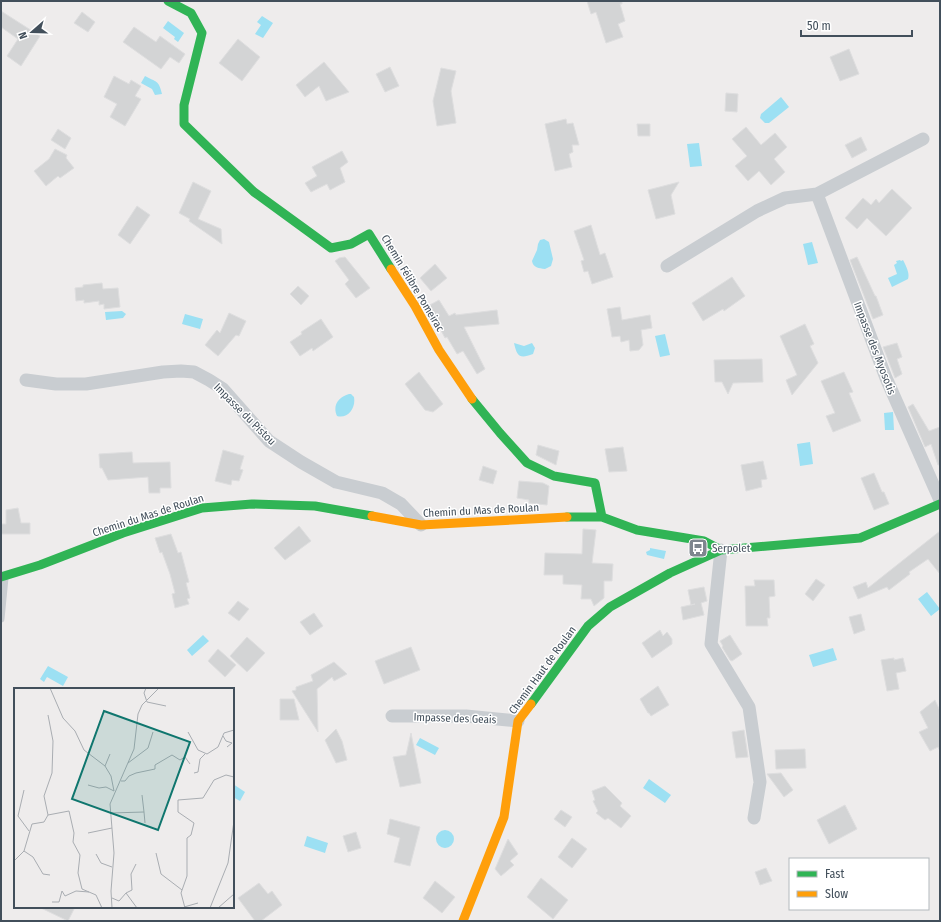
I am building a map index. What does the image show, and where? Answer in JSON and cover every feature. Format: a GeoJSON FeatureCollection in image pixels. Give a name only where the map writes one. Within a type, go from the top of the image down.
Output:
{"type":"FeatureCollection","features":[{"type":"Feature","properties":{"kind":"street","name":"Chemin Félibre Pomeirac"},"geometry":{"type":"LineString","coordinates":[[168,1],[191,13],[202,33],[184,105],[184,124],[254,192],[331,248],[345,247],[360,241],[369,234],[415,306],[439,350],[485,416],[527,463],[554,476],[595,483],[602,517]]}},
{"type":"Feature","properties":{"kind":"street"},"geometry":{"type":"LineString","coordinates":[[667,266],[757,211],[785,198],[816,194],[923,139]]}},
{"type":"Feature","properties":{"kind":"street","name":"Impasse des Myosotis"},"geometry":{"type":"LineString","coordinates":[[816,194],[886,378],[940,500]]}},
{"type":"Feature","properties":{"kind":"street","name":"Impasse du Pistou"},"geometry":{"type":"LineString","coordinates":[[26,380],[56,384],[86,384],[164,372],[194,372],[223,390],[269,441],[301,462],[336,482],[382,494],[401,504],[421,525]]}},
{"type":"Feature","properties":{"kind":"street","name":"Chemin du Mas de Roulan"},"geometry":{"type":"LineString","coordinates":[[3,576],[40,565],[123,533],[202,508],[252,504],[315,506],[421,525],[572,517],[602,517],[637,530],[704,541],[721,550]]}},
{"type":"Feature","properties":{"kind":"street"},"geometry":{"type":"LineString","coordinates":[[754,818],[760,782],[749,707],[710,644],[721,550],[860,538],[940,504]]}},
{"type":"Feature","properties":{"kind":"street","name":"Chemin Haut de Roulan"},"geometry":{"type":"LineString","coordinates":[[463,921],[504,816],[518,721],[588,626],[610,607],[670,573],[721,550]]}},
{"type":"Feature","properties":{"kind":"street","name":"Impasse des Geais"},"geometry":{"type":"LineString","coordinates":[[392,716],[466,716],[518,721]]}},
{"type":"Feature","properties":{"kind":"lane"},"geometry":{"type":"LineString","coordinates":[[1,619],[3,576]]}},
{"type":"Feature","properties":{"kind":"water"},"geometry":{"type":"Polygon","coordinates":[[[262,16],[273,23],[263,38],[255,34],[261,25],[257,22],[262,16]]]}},
{"type":"Feature","properties":{"kind":"water"},"geometry":{"type":"Polygon","coordinates":[[[168,21],[184,33],[178,42],[174,39],[175,37],[163,28],[168,21]]]}},
{"type":"Feature","properties":{"kind":"water"},"geometry":{"type":"Polygon","coordinates":[[[145,76],[158,84],[162,94],[155,95],[152,89],[141,83],[145,76]]]}},
{"type":"Feature","properties":{"kind":"water"},"geometry":{"type":"Polygon","coordinates":[[[781,97],[789,107],[769,123],[765,123],[760,118],[761,114],[781,97]]]}},
{"type":"Feature","properties":{"kind":"water"},"geometry":{"type":"Polygon","coordinates":[[[699,143],[702,166],[690,167],[687,144],[699,143]]]}},
{"type":"Feature","properties":{"kind":"water"},"geometry":{"type":"Polygon","coordinates":[[[544,239],[549,242],[553,259],[551,266],[545,269],[535,266],[532,261],[540,240],[544,239]]]}},
{"type":"Feature","properties":{"kind":"water"},"geometry":{"type":"Polygon","coordinates":[[[812,242],[818,263],[808,265],[803,244],[812,242]]]}},
{"type":"Feature","properties":{"kind":"water"},"geometry":{"type":"Polygon","coordinates":[[[903,260],[906,267],[908,279],[892,287],[888,278],[897,274],[894,265],[897,263],[896,261],[903,260]]]}},
{"type":"Feature","properties":{"kind":"water"},"geometry":{"type":"Polygon","coordinates":[[[122,311],[126,314],[123,318],[106,320],[105,312],[122,311]]]}},
{"type":"Feature","properties":{"kind":"water"},"geometry":{"type":"Polygon","coordinates":[[[185,314],[203,319],[200,329],[182,324],[185,314]]]}},
{"type":"Feature","properties":{"kind":"water"},"geometry":{"type":"Polygon","coordinates":[[[665,334],[670,355],[660,357],[655,336],[665,334]]]}},
{"type":"Feature","properties":{"kind":"water"},"geometry":{"type":"Polygon","coordinates":[[[514,343],[524,346],[532,343],[535,348],[533,354],[520,356],[516,351],[514,343]]]}},
{"type":"Feature","properties":{"kind":"water"},"geometry":{"type":"Polygon","coordinates":[[[349,394],[354,397],[354,405],[352,409],[345,416],[337,416],[335,408],[337,402],[342,397],[349,394]]]}},
{"type":"Feature","properties":{"kind":"water"},"geometry":{"type":"Polygon","coordinates":[[[893,412],[894,430],[885,430],[884,413],[893,412]]]}},
{"type":"Feature","properties":{"kind":"water"},"geometry":{"type":"Polygon","coordinates":[[[810,442],[813,464],[800,466],[797,444],[810,442]]]}},
{"type":"Feature","properties":{"kind":"water"},"geometry":{"type":"Polygon","coordinates":[[[650,548],[666,551],[664,559],[647,555],[646,552],[650,550],[650,548]]]}},
{"type":"Feature","properties":{"kind":"water"},"geometry":{"type":"Polygon","coordinates":[[[927,592],[940,609],[931,616],[918,599],[927,592]]]}},
{"type":"Feature","properties":{"kind":"water"},"geometry":{"type":"Polygon","coordinates":[[[203,635],[209,641],[192,656],[187,650],[203,635]]]}},
{"type":"Feature","properties":{"kind":"water"},"geometry":{"type":"Polygon","coordinates":[[[833,648],[837,660],[813,667],[809,655],[833,648]]]}},
{"type":"Feature","properties":{"kind":"water"},"geometry":{"type":"Polygon","coordinates":[[[48,666],[68,677],[63,686],[47,677],[44,682],[40,679],[48,666]]]}},
{"type":"Feature","properties":{"kind":"water"},"geometry":{"type":"Polygon","coordinates":[[[420,738],[439,748],[435,755],[416,745],[420,738]]]}},
{"type":"Feature","properties":{"kind":"water"},"geometry":{"type":"Polygon","coordinates":[[[649,779],[671,795],[665,803],[643,788],[649,779]]]}},
{"type":"Feature","properties":{"kind":"water"},"geometry":{"type":"Polygon","coordinates":[[[234,785],[245,792],[240,801],[234,798],[234,785]]]}},
{"type":"Feature","properties":{"kind":"water"},"geometry":{"type":"Polygon","coordinates":[[[445,830],[451,833],[454,839],[451,845],[445,848],[439,845],[436,839],[439,833],[445,830]]]}},
{"type":"Feature","properties":{"kind":"water"},"geometry":{"type":"Polygon","coordinates":[[[307,836],[328,843],[325,853],[304,846],[307,836]]]}},
{"type":"Feature","properties":{"kind":"building"},"geometry":{"type":"Polygon","coordinates":[[[587,1],[622,1],[622,4],[620,4],[625,21],[618,24],[623,37],[606,43],[596,12],[591,14],[587,1]]]}},
{"type":"Feature","properties":{"kind":"building"},"geometry":{"type":"Polygon","coordinates":[[[1,11],[40,36],[21,66],[7,56],[18,39],[1,27],[1,11]]]}},
{"type":"Feature","properties":{"kind":"building"},"geometry":{"type":"Polygon","coordinates":[[[82,12],[95,22],[88,32],[74,23],[82,12]]]}},
{"type":"Feature","properties":{"kind":"building"},"geometry":{"type":"Polygon","coordinates":[[[134,27],[156,42],[160,36],[185,54],[179,63],[170,57],[161,69],[123,42],[134,27]]]}},
{"type":"Feature","properties":{"kind":"building"},"geometry":{"type":"Polygon","coordinates":[[[238,39],[260,57],[242,81],[219,63],[238,39]]]}},
{"type":"Feature","properties":{"kind":"building"},"geometry":{"type":"Polygon","coordinates":[[[849,49],[859,74],[840,81],[830,57],[849,49]]]}},
{"type":"Feature","properties":{"kind":"building"},"geometry":{"type":"Polygon","coordinates":[[[324,62],[349,92],[326,101],[319,86],[305,97],[296,85],[324,62]]]}},
{"type":"Feature","properties":{"kind":"building"},"geometry":{"type":"Polygon","coordinates":[[[390,67],[399,86],[385,92],[376,74],[390,67]]]}},
{"type":"Feature","properties":{"kind":"building"},"geometry":{"type":"Polygon","coordinates":[[[441,68],[456,71],[451,91],[456,123],[437,126],[433,101],[441,68]]]}},
{"type":"Feature","properties":{"kind":"building"},"geometry":{"type":"Polygon","coordinates":[[[114,76],[129,84],[131,80],[141,86],[135,96],[141,99],[125,126],[110,117],[117,104],[104,97],[114,76]]]}},
{"type":"Feature","properties":{"kind":"building"},"geometry":{"type":"Polygon","coordinates":[[[726,93],[738,94],[737,112],[725,111],[726,93]]]}},
{"type":"Feature","properties":{"kind":"building"},"geometry":{"type":"Polygon","coordinates":[[[566,119],[567,124],[573,123],[579,145],[572,145],[573,152],[569,154],[572,167],[555,171],[545,124],[566,119]]]}},
{"type":"Feature","properties":{"kind":"building"},"geometry":{"type":"Polygon","coordinates":[[[637,124],[650,124],[650,136],[638,136],[637,124]]]}},
{"type":"Feature","properties":{"kind":"building"},"geometry":{"type":"Polygon","coordinates":[[[746,127],[761,145],[775,133],[787,147],[774,159],[785,172],[771,185],[759,171],[748,181],[735,166],[747,156],[732,139],[746,127]]]}},
{"type":"Feature","properties":{"kind":"building"},"geometry":{"type":"Polygon","coordinates":[[[58,129],[71,138],[65,149],[51,140],[58,129]]]}},
{"type":"Feature","properties":{"kind":"building"},"geometry":{"type":"Polygon","coordinates":[[[861,137],[867,150],[852,158],[845,145],[861,137]]]}},
{"type":"Feature","properties":{"kind":"building"},"geometry":{"type":"Polygon","coordinates":[[[55,149],[67,155],[66,158],[74,168],[60,178],[58,176],[46,186],[34,171],[49,159],[55,149]]]}},
{"type":"Feature","properties":{"kind":"building"},"geometry":{"type":"Polygon","coordinates":[[[342,151],[348,162],[340,168],[345,182],[330,190],[327,184],[311,192],[305,183],[317,176],[312,167],[342,151]]]}},
{"type":"Feature","properties":{"kind":"building"},"geometry":{"type":"Polygon","coordinates":[[[193,182],[211,191],[198,219],[221,229],[222,244],[189,221],[190,219],[179,213],[193,182]]]}},
{"type":"Feature","properties":{"kind":"building"},"geometry":{"type":"Polygon","coordinates":[[[679,182],[671,195],[675,214],[656,219],[648,190],[679,182]]]}},
{"type":"Feature","properties":{"kind":"building"},"geometry":{"type":"Polygon","coordinates":[[[892,189],[912,208],[886,236],[867,218],[857,229],[845,218],[863,198],[871,205],[876,199],[879,203],[892,189]]]}},
{"type":"Feature","properties":{"kind":"building"},"geometry":{"type":"Polygon","coordinates":[[[137,206],[150,215],[130,244],[118,235],[137,206]]]}},
{"type":"Feature","properties":{"kind":"building"},"geometry":{"type":"Polygon","coordinates":[[[591,225],[600,255],[605,253],[613,277],[592,284],[588,271],[584,272],[581,261],[584,260],[574,231],[591,225]]]}},
{"type":"Feature","properties":{"kind":"building"},"geometry":{"type":"Polygon","coordinates":[[[345,257],[370,288],[356,298],[345,284],[349,280],[335,261],[339,258],[345,257]]]}},
{"type":"Feature","properties":{"kind":"building"},"geometry":{"type":"Polygon","coordinates":[[[857,257],[876,296],[883,315],[873,319],[850,260],[857,257]]]}},
{"type":"Feature","properties":{"kind":"building"},"geometry":{"type":"Polygon","coordinates":[[[435,264],[447,278],[431,291],[420,278],[435,264]]]}},
{"type":"Feature","properties":{"kind":"building"},"geometry":{"type":"Polygon","coordinates":[[[732,277],[745,296],[724,311],[723,309],[703,321],[692,303],[732,277]]]}},
{"type":"Feature","properties":{"kind":"building"},"geometry":{"type":"Polygon","coordinates":[[[102,283],[103,289],[118,288],[120,307],[104,309],[104,304],[99,305],[99,301],[84,303],[84,300],[76,301],[75,288],[83,287],[83,285],[102,283]]]}},
{"type":"Feature","properties":{"kind":"building"},"geometry":{"type":"Polygon","coordinates":[[[298,286],[309,296],[301,305],[290,294],[298,286]]]}},
{"type":"Feature","properties":{"kind":"building"},"geometry":{"type":"Polygon","coordinates":[[[439,300],[449,316],[455,313],[456,315],[497,310],[499,324],[464,327],[485,369],[477,374],[463,351],[457,354],[447,337],[445,338],[428,306],[439,300]]]}},
{"type":"Feature","properties":{"kind":"building"},"geometry":{"type":"Polygon","coordinates":[[[620,307],[622,320],[650,315],[652,328],[641,330],[643,345],[639,350],[630,351],[629,340],[621,342],[620,336],[612,337],[607,309],[620,307]]]}},
{"type":"Feature","properties":{"kind":"building"},"geometry":{"type":"Polygon","coordinates":[[[229,313],[246,321],[239,336],[236,335],[218,356],[205,345],[217,330],[220,333],[229,313]]]}},
{"type":"Feature","properties":{"kind":"building"},"geometry":{"type":"Polygon","coordinates":[[[321,319],[333,337],[313,351],[312,348],[300,356],[290,342],[302,334],[301,332],[321,319]]]}},
{"type":"Feature","properties":{"kind":"building"},"geometry":{"type":"Polygon","coordinates":[[[805,324],[814,344],[810,346],[818,363],[792,395],[786,380],[797,375],[780,336],[805,324]]]}},
{"type":"Feature","properties":{"kind":"building"},"geometry":{"type":"Polygon","coordinates":[[[897,343],[902,357],[897,359],[902,374],[895,378],[883,347],[897,343]]]}},
{"type":"Feature","properties":{"kind":"building"},"geometry":{"type":"Polygon","coordinates":[[[762,359],[763,382],[733,383],[728,394],[722,382],[715,382],[714,360],[762,359]]]}},
{"type":"Feature","properties":{"kind":"building"},"geometry":{"type":"Polygon","coordinates":[[[419,372],[443,404],[433,412],[425,410],[405,384],[419,372]]]}},
{"type":"Feature","properties":{"kind":"building"},"geometry":{"type":"Polygon","coordinates":[[[844,372],[853,392],[849,393],[861,421],[833,432],[826,416],[835,413],[821,381],[844,372]]]}},
{"type":"Feature","properties":{"kind":"building"},"geometry":{"type":"Polygon","coordinates":[[[913,404],[929,431],[940,427],[940,465],[938,465],[931,444],[925,447],[908,407],[913,404]]]}},
{"type":"Feature","properties":{"kind":"building"},"geometry":{"type":"Polygon","coordinates":[[[538,445],[559,451],[556,465],[536,455],[538,445]]]}},
{"type":"Feature","properties":{"kind":"building"},"geometry":{"type":"Polygon","coordinates":[[[623,447],[627,471],[609,472],[605,449],[623,447]]]}},
{"type":"Feature","properties":{"kind":"building"},"geometry":{"type":"Polygon","coordinates":[[[223,450],[244,456],[240,469],[243,470],[239,481],[232,480],[231,485],[215,481],[223,450]]]}},
{"type":"Feature","properties":{"kind":"building"},"geometry":{"type":"Polygon","coordinates":[[[132,452],[133,463],[170,462],[171,488],[160,488],[160,493],[149,493],[148,477],[108,480],[102,468],[100,468],[99,454],[132,452]]]}},
{"type":"Feature","properties":{"kind":"building"},"geometry":{"type":"Polygon","coordinates":[[[763,461],[767,479],[761,480],[762,487],[746,491],[741,465],[763,461]]]}},
{"type":"Feature","properties":{"kind":"building"},"geometry":{"type":"Polygon","coordinates":[[[483,466],[497,471],[493,484],[479,480],[483,466]]]}},
{"type":"Feature","properties":{"kind":"building"},"geometry":{"type":"Polygon","coordinates":[[[874,473],[889,504],[874,510],[861,478],[874,473]]]}},
{"type":"Feature","properties":{"kind":"building"},"geometry":{"type":"Polygon","coordinates":[[[519,481],[543,483],[549,486],[547,505],[529,503],[529,500],[517,498],[519,481]]]}},
{"type":"Feature","properties":{"kind":"building"},"geometry":{"type":"Polygon","coordinates":[[[18,508],[21,523],[30,523],[30,534],[1,534],[1,524],[6,524],[6,510],[18,508]]]}},
{"type":"Feature","properties":{"kind":"building"},"geometry":{"type":"Polygon","coordinates":[[[299,526],[311,541],[285,560],[274,548],[299,526]]]}},
{"type":"Feature","properties":{"kind":"building"},"geometry":{"type":"Polygon","coordinates":[[[583,529],[596,530],[592,563],[613,564],[612,581],[604,581],[604,598],[594,606],[591,599],[581,599],[582,585],[563,584],[563,575],[544,575],[545,553],[582,554],[583,529]]]}},
{"type":"Feature","properties":{"kind":"building"},"geometry":{"type":"Polygon","coordinates":[[[940,531],[940,574],[928,559],[909,572],[910,574],[889,590],[887,587],[858,599],[853,587],[866,582],[868,588],[940,531]]]}},
{"type":"Feature","properties":{"kind":"building"},"geometry":{"type":"Polygon","coordinates":[[[171,534],[178,553],[181,552],[189,582],[186,583],[190,598],[187,599],[189,604],[175,608],[172,594],[175,593],[170,574],[155,538],[171,534]]]}},
{"type":"Feature","properties":{"kind":"building"},"geometry":{"type":"Polygon","coordinates":[[[816,579],[825,585],[813,601],[805,594],[816,579]]]}},
{"type":"Feature","properties":{"kind":"building"},"geometry":{"type":"Polygon","coordinates":[[[754,580],[774,580],[775,596],[769,597],[770,618],[767,618],[768,626],[746,626],[745,586],[755,586],[754,580]]]}},
{"type":"Feature","properties":{"kind":"building"},"geometry":{"type":"Polygon","coordinates":[[[704,587],[707,601],[701,603],[704,615],[683,620],[681,607],[691,605],[688,590],[704,587]]]}},
{"type":"Feature","properties":{"kind":"building"},"geometry":{"type":"Polygon","coordinates":[[[238,601],[249,609],[239,621],[228,613],[238,601]]]}},
{"type":"Feature","properties":{"kind":"building"},"geometry":{"type":"Polygon","coordinates":[[[314,613],[323,626],[310,635],[300,622],[314,613]]]}},
{"type":"Feature","properties":{"kind":"building"},"geometry":{"type":"Polygon","coordinates":[[[861,614],[865,630],[854,634],[849,617],[861,614]]]}},
{"type":"Feature","properties":{"kind":"building"},"geometry":{"type":"Polygon","coordinates":[[[660,630],[663,636],[667,632],[672,639],[672,644],[652,658],[642,643],[660,630]]]}},
{"type":"Feature","properties":{"kind":"building"},"geometry":{"type":"Polygon","coordinates":[[[730,635],[742,654],[732,661],[722,647],[723,646],[720,641],[730,635]]]}},
{"type":"Feature","properties":{"kind":"building"},"geometry":{"type":"Polygon","coordinates":[[[247,637],[265,653],[247,672],[230,656],[247,637]]]}},
{"type":"Feature","properties":{"kind":"building"},"geometry":{"type":"Polygon","coordinates":[[[411,647],[420,670],[384,684],[375,661],[411,647]]]}},
{"type":"Feature","properties":{"kind":"building"},"geometry":{"type":"Polygon","coordinates":[[[218,649],[236,665],[225,677],[208,661],[218,649]]]}},
{"type":"Feature","properties":{"kind":"building"},"geometry":{"type":"Polygon","coordinates":[[[894,658],[894,660],[903,658],[906,671],[896,673],[899,689],[887,691],[881,660],[894,658]]]}},
{"type":"Feature","properties":{"kind":"building"},"geometry":{"type":"Polygon","coordinates":[[[334,662],[347,674],[334,681],[332,677],[317,689],[318,732],[292,691],[296,690],[296,687],[313,681],[311,675],[334,662]]]}},
{"type":"Feature","properties":{"kind":"building"},"geometry":{"type":"Polygon","coordinates":[[[658,686],[669,705],[651,716],[640,699],[658,686]]]}},
{"type":"Feature","properties":{"kind":"building"},"geometry":{"type":"Polygon","coordinates":[[[280,699],[294,699],[299,720],[280,720],[280,699]]]}},
{"type":"Feature","properties":{"kind":"building"},"geometry":{"type":"Polygon","coordinates":[[[935,700],[940,711],[940,751],[938,747],[930,751],[919,732],[928,728],[920,712],[935,700]]]}},
{"type":"Feature","properties":{"kind":"building"},"geometry":{"type":"Polygon","coordinates":[[[336,729],[342,741],[347,760],[336,763],[325,740],[336,729]]]}},
{"type":"Feature","properties":{"kind":"building"},"geometry":{"type":"Polygon","coordinates":[[[744,730],[748,757],[736,758],[732,732],[744,730]]]}},
{"type":"Feature","properties":{"kind":"building"},"geometry":{"type":"Polygon","coordinates":[[[411,733],[421,783],[400,787],[393,757],[406,755],[411,733]]]}},
{"type":"Feature","properties":{"kind":"building"},"geometry":{"type":"Polygon","coordinates":[[[805,749],[806,768],[776,769],[775,750],[805,749]]]}},
{"type":"Feature","properties":{"kind":"building"},"geometry":{"type":"Polygon","coordinates":[[[781,773],[793,790],[784,797],[767,774],[781,773]]]}},
{"type":"Feature","properties":{"kind":"building"},"geometry":{"type":"Polygon","coordinates":[[[605,786],[622,803],[620,806],[631,816],[621,828],[608,818],[605,820],[596,813],[598,811],[593,801],[595,800],[592,791],[605,786]]]}},
{"type":"Feature","properties":{"kind":"building"},"geometry":{"type":"Polygon","coordinates":[[[845,805],[857,829],[829,844],[817,820],[845,805]]]}},
{"type":"Feature","properties":{"kind":"building"},"geometry":{"type":"Polygon","coordinates":[[[561,810],[572,817],[565,827],[554,819],[561,810]]]}},
{"type":"Feature","properties":{"kind":"building"},"geometry":{"type":"Polygon","coordinates":[[[390,819],[420,827],[410,866],[394,862],[400,838],[387,834],[390,819]]]}},
{"type":"Feature","properties":{"kind":"building"},"geometry":{"type":"Polygon","coordinates":[[[356,832],[361,848],[348,852],[343,836],[356,832]]]}},
{"type":"Feature","properties":{"kind":"building"},"geometry":{"type":"Polygon","coordinates":[[[572,838],[587,849],[572,868],[558,857],[572,838]]]}},
{"type":"Feature","properties":{"kind":"building"},"geometry":{"type":"Polygon","coordinates":[[[508,839],[518,854],[510,861],[514,865],[501,876],[495,869],[508,839]]]}},
{"type":"Feature","properties":{"kind":"building"},"geometry":{"type":"Polygon","coordinates":[[[766,868],[772,881],[760,885],[755,872],[766,868]]]}},
{"type":"Feature","properties":{"kind":"building"},"geometry":{"type":"Polygon","coordinates":[[[541,878],[568,900],[553,919],[527,897],[541,878]]]}},
{"type":"Feature","properties":{"kind":"building"},"geometry":{"type":"Polygon","coordinates":[[[435,881],[455,897],[442,913],[423,898],[435,881]]]}},
{"type":"Feature","properties":{"kind":"building"},"geometry":{"type":"Polygon","coordinates":[[[259,883],[268,894],[272,891],[282,905],[261,921],[255,921],[238,898],[259,883]]]}},
{"type":"Feature","properties":{"kind":"building"},"geometry":{"type":"Polygon","coordinates":[[[41,908],[74,908],[68,921],[41,908]]]}},
{"type":"Feature","properties":{"kind":"traffic: fast"},"geometry":{"type":"LineString","coordinates":[[168,1],[191,13],[202,33],[184,105],[184,124],[254,192],[331,248],[351,244],[369,234],[391,269]]}},
{"type":"Feature","properties":{"kind":"traffic: fast"},"geometry":{"type":"LineString","coordinates":[[472,399],[527,463],[554,476],[595,483],[602,517]]}},
{"type":"Feature","properties":{"kind":"traffic: fast"},"geometry":{"type":"LineString","coordinates":[[1,577],[40,565],[123,533],[202,508],[252,504],[315,506],[372,516]]}},
{"type":"Feature","properties":{"kind":"traffic: fast"},"geometry":{"type":"LineString","coordinates":[[567,517],[602,517],[637,530],[704,541],[721,550],[860,538],[940,504]]}},
{"type":"Feature","properties":{"kind":"traffic: fast"},"geometry":{"type":"LineString","coordinates":[[531,704],[588,626],[610,607],[670,573],[721,550]]}},
{"type":"Feature","properties":{"kind":"traffic: slow"},"geometry":{"type":"LineString","coordinates":[[391,269],[415,306],[439,350],[472,399]]}},
{"type":"Feature","properties":{"kind":"traffic: slow"},"geometry":{"type":"LineString","coordinates":[[372,516],[421,525],[567,517]]}},
{"type":"Feature","properties":{"kind":"traffic: slow"},"geometry":{"type":"LineString","coordinates":[[463,921],[504,817],[518,721],[531,704]]}},
{"type":"Feature","properties":{"kind":"place","name":"Serpolet"},"geometry":{"type":"Point","coordinates":[698,548]}}]}
